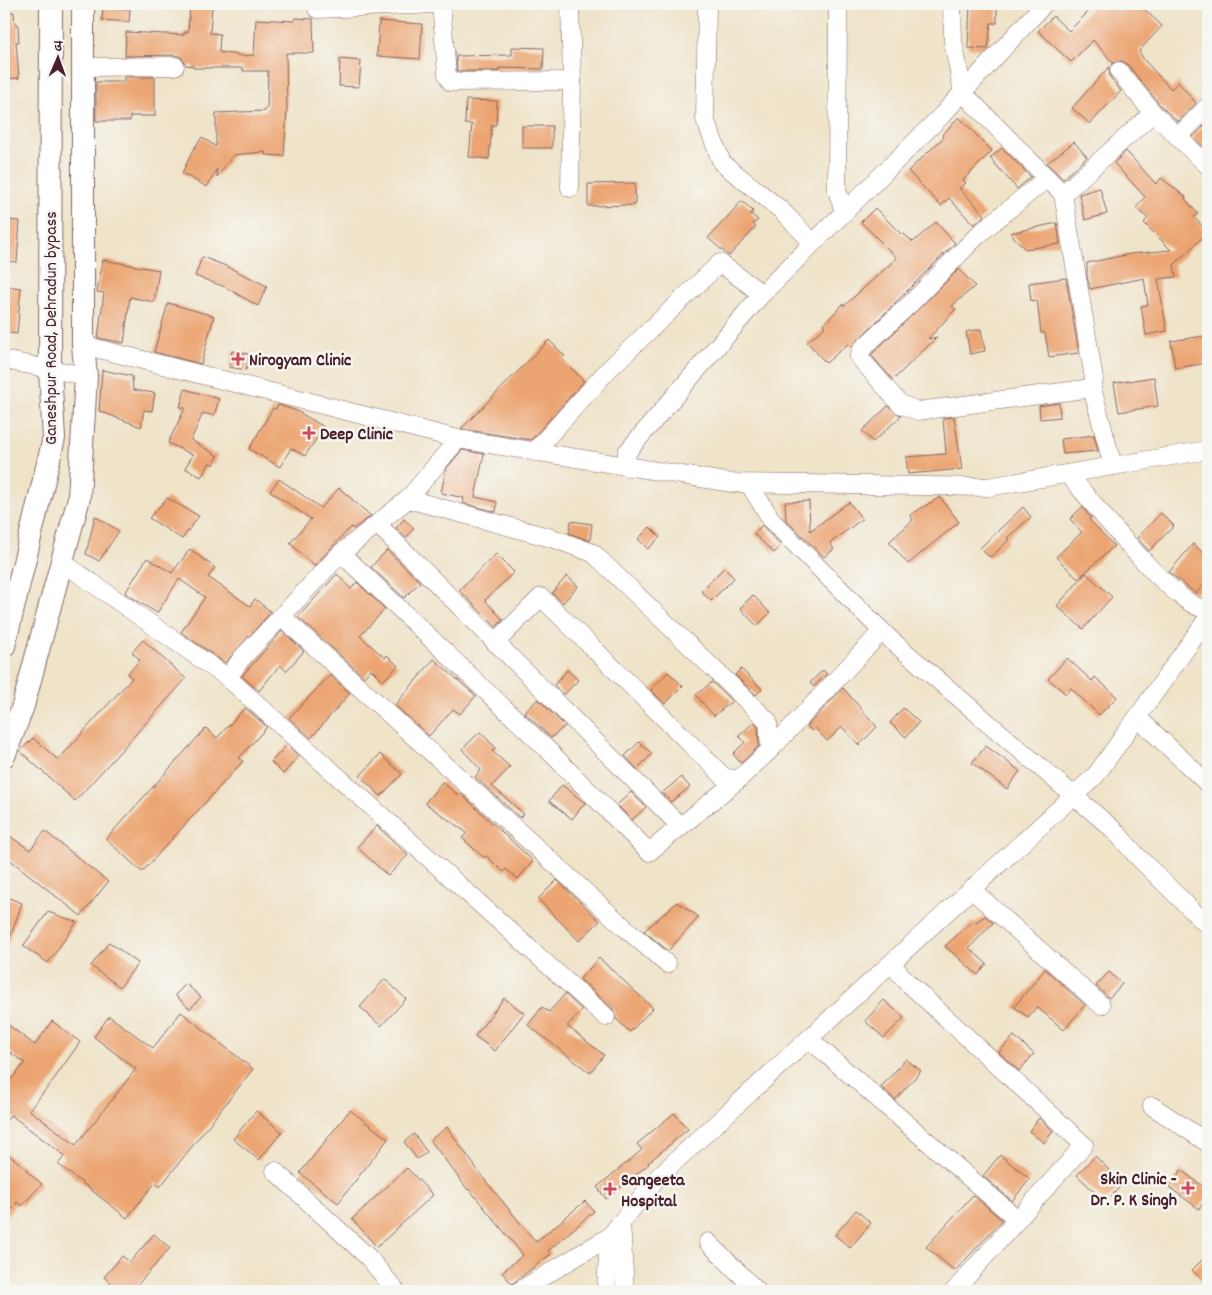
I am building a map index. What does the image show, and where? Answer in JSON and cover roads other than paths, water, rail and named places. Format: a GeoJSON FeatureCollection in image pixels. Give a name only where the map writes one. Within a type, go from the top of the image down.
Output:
{"type":"FeatureCollection","features":[{"type":"Feature","properties":{"kind":"main road","name":"Ganeshpur Road, Dehradun bypass"},"geometry":{"type":"LineString","coordinates":[[4,646],[54,438],[50,371],[51,4]]}},
{"type":"Feature","properties":{"kind":"main road"},"geometry":{"type":"LineString","coordinates":[[4,756],[23,706],[79,498],[86,376],[84,345],[83,4]]}},
{"type":"Feature","properties":{"kind":"street"},"geometry":{"type":"LineString","coordinates":[[317,8],[437,4]]}},
{"type":"Feature","properties":{"kind":"street"},"geometry":{"type":"LineString","coordinates":[[442,4],[447,74],[451,82],[572,80]]}},
{"type":"Feature","properties":{"kind":"street"},"geometry":{"type":"LineString","coordinates":[[570,4],[572,80],[570,188]]}},
{"type":"Feature","properties":{"kind":"street"},"geometry":{"type":"LineString","coordinates":[[707,4],[705,120],[722,163],[780,209],[813,243]]}},
{"type":"Feature","properties":{"kind":"street"},"geometry":{"type":"LineString","coordinates":[[838,4],[837,190],[844,212]]}},
{"type":"Feature","properties":{"kind":"street"},"geometry":{"type":"LineString","coordinates":[[952,4],[954,41],[962,93],[1063,194],[1094,379],[1092,388],[1113,466]]}},
{"type":"Feature","properties":{"kind":"street"},"geometry":{"type":"LineString","coordinates":[[626,466],[627,452],[762,294],[962,93],[1044,4]]}},
{"type":"Feature","properties":{"kind":"street"},"geometry":{"type":"LineString","coordinates":[[83,68],[175,66]]}},
{"type":"Feature","properties":{"kind":"street"},"geometry":{"type":"LineString","coordinates":[[1119,70],[1154,113],[1208,166]]}},
{"type":"Feature","properties":{"kind":"street"},"geometry":{"type":"LineString","coordinates":[[1179,136],[1208,106]]}},
{"type":"Feature","properties":{"kind":"street"},"geometry":{"type":"LineString","coordinates":[[1063,194],[1154,113]]}},
{"type":"Feature","properties":{"kind":"street"},"geometry":{"type":"LineString","coordinates":[[1047,178],[978,234],[911,303],[862,349],[859,357],[900,404],[918,411],[1092,388]]}},
{"type":"Feature","properties":{"kind":"street"},"geometry":{"type":"LineString","coordinates":[[534,452],[608,369],[720,263],[762,294]]}},
{"type":"Feature","properties":{"kind":"street"},"geometry":{"type":"LineString","coordinates":[[84,345],[458,439],[732,483],[988,487],[1208,450]]}},
{"type":"Feature","properties":{"kind":"street"},"geometry":{"type":"LineString","coordinates":[[4,360],[50,371],[86,376]]}},
{"type":"Feature","properties":{"kind":"street"},"geometry":{"type":"LineString","coordinates":[[228,678],[241,659],[341,553],[408,499],[458,439]]}},
{"type":"Feature","properties":{"kind":"street"},"geometry":{"type":"LineString","coordinates":[[1068,474],[1171,590],[1202,610],[1208,609]]}},
{"type":"Feature","properties":{"kind":"street"},"geometry":{"type":"LineString","coordinates":[[749,484],[773,522],[882,631],[1123,838],[1137,856],[1208,926]]}},
{"type":"Feature","properties":{"kind":"street"},"geometry":{"type":"LineString","coordinates":[[408,499],[555,539],[593,552],[768,721],[770,750]]}},
{"type":"Feature","properties":{"kind":"street"},"geometry":{"type":"LineString","coordinates":[[377,524],[679,825]]}},
{"type":"Feature","properties":{"kind":"street"},"geometry":{"type":"LineString","coordinates":[[341,553],[548,750],[649,852],[679,825],[738,779],[770,750],[882,631]]}},
{"type":"Feature","properties":{"kind":"street"},"geometry":{"type":"LineString","coordinates":[[62,562],[228,678],[606,1017]]}},
{"type":"Feature","properties":{"kind":"street"},"geometry":{"type":"LineString","coordinates":[[495,643],[541,597],[725,778],[738,779]]}},
{"type":"Feature","properties":{"kind":"street"},"geometry":{"type":"LineString","coordinates":[[282,617],[624,928],[667,964]]}},
{"type":"Feature","properties":{"kind":"street"},"geometry":{"type":"LineString","coordinates":[[519,1291],[608,1237],[658,1177],[1096,775],[1208,618]]}},
{"type":"Feature","properties":{"kind":"street"},"geometry":{"type":"LineString","coordinates":[[1138,718],[1208,784]]}},
{"type":"Feature","properties":{"kind":"street"},"geometry":{"type":"LineString","coordinates":[[972,889],[1101,1005]]}},
{"type":"Feature","properties":{"kind":"street"},"geometry":{"type":"LineString","coordinates":[[891,963],[907,982],[1084,1145],[954,1291]]}},
{"type":"Feature","properties":{"kind":"street"},"geometry":{"type":"LineString","coordinates":[[809,1039],[1017,1219]]}},
{"type":"Feature","properties":{"kind":"street"},"geometry":{"type":"LineString","coordinates":[[1152,1106],[1208,1143]]}},
{"type":"Feature","properties":{"kind":"street"},"geometry":{"type":"LineString","coordinates":[[275,1171],[369,1258],[396,1291]]}},
{"type":"Feature","properties":{"kind":"street"},"geometry":{"type":"LineString","coordinates":[[621,1222],[625,1291]]}},
{"type":"Feature","properties":{"kind":"street"},"geometry":{"type":"LineString","coordinates":[[606,1291],[608,1237]]}},
{"type":"Feature","properties":{"kind":"street"},"geometry":{"type":"LineString","coordinates":[[708,1242],[758,1291]]}},
{"type":"Feature","properties":{"kind":"place","name":"Nirogyam Clinic"},"geometry":{"type":"Point","coordinates":[238,359]}},
{"type":"Feature","properties":{"kind":"place","name":"Deep Clinic"},"geometry":{"type":"Point","coordinates":[309,433]}},
{"type":"Feature","properties":{"kind":"place","name":"Skin Clinic - Dr. P. K Singh"},"geometry":{"type":"Point","coordinates":[1188,1188]}},
{"type":"Feature","properties":{"kind":"place","name":"Sangeeta Hospital"},"geometry":{"type":"Point","coordinates":[610,1189]}}]}
